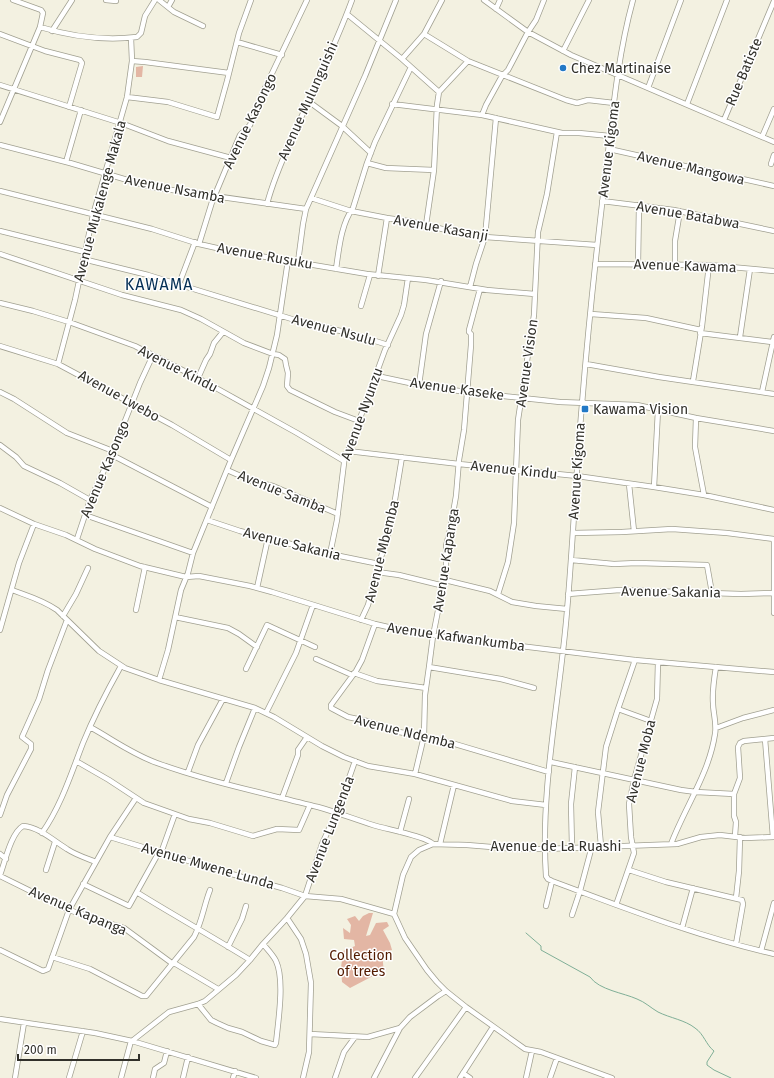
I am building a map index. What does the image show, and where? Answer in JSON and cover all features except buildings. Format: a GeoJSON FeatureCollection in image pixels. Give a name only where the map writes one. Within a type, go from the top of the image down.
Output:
{"type":"FeatureCollection","features":[{"type":"Feature","properties":{"kind":"street"},"geometry":{"type":"LineString","coordinates":[[0,122],[40,27],[43,13],[41,10],[13,0]]}},
{"type":"Feature","properties":{"kind":"street"},"geometry":{"type":"LineString","coordinates":[[52,31],[72,0]]}},
{"type":"Feature","properties":{"kind":"street"},"geometry":{"type":"LineString","coordinates":[[106,0],[116,1]]}},
{"type":"Feature","properties":{"kind":"street"},"geometry":{"type":"LineString","coordinates":[[40,27],[74,36],[90,38],[137,37],[140,35],[146,16],[155,0]]}},
{"type":"Feature","properties":{"kind":"street"},"geometry":{"type":"LineString","coordinates":[[159,0],[181,16],[203,26]]}},
{"type":"Feature","properties":{"kind":"street"},"geometry":{"type":"LineString","coordinates":[[168,7],[172,0]]}},
{"type":"Feature","properties":{"kind":"street"},"geometry":{"type":"LineString","coordinates":[[127,96],[168,102],[217,117],[237,42],[251,0]]}},
{"type":"Feature","properties":{"kind":"street","name":"Avenue Kasongo"},"geometry":{"type":"LineString","coordinates":[[179,284],[241,133],[250,125],[259,101],[308,0]]}},
{"type":"Feature","properties":{"kind":"street","name":"Avenue Mulunguishi"},"geometry":{"type":"LineString","coordinates":[[267,204],[281,161],[352,0]]}},
{"type":"Feature","properties":{"kind":"street"},"geometry":{"type":"LineString","coordinates":[[298,262],[306,209],[396,0]]}},
{"type":"Feature","properties":{"kind":"street"},"geometry":{"type":"LineString","coordinates":[[402,59],[424,34],[442,0]]}},
{"type":"Feature","properties":{"kind":"street"},"geometry":{"type":"LineString","coordinates":[[484,0],[528,32],[563,51],[774,142]]}},
{"type":"Feature","properties":{"kind":"street"},"geometry":{"type":"LineString","coordinates":[[496,9],[500,0]]}},
{"type":"Feature","properties":{"kind":"street"},"geometry":{"type":"LineString","coordinates":[[482,115],[503,74],[508,70],[536,20],[544,0]]}},
{"type":"Feature","properties":{"kind":"street"},"geometry":{"type":"LineString","coordinates":[[563,51],[589,0]]}},
{"type":"Feature","properties":{"kind":"street","name":"Avenue Kigoma"},"geometry":{"type":"LineString","coordinates":[[552,881],[546,876],[546,805],[568,609],[582,403],[597,245],[614,103],[624,42],[633,0]]}},
{"type":"Feature","properties":{"kind":"street"},"geometry":{"type":"LineString","coordinates":[[648,88],[681,0]]}},
{"type":"Feature","properties":{"kind":"street"},"geometry":{"type":"LineString","coordinates":[[687,104],[727,0]]}},
{"type":"Feature","properties":{"kind":"street","name":"Rue Batiste"},"geometry":{"type":"LineString","coordinates":[[724,120],[774,2]]}},
{"type":"Feature","properties":{"kind":"street"},"geometry":{"type":"LineString","coordinates":[[347,14],[402,59],[439,92]]}},
{"type":"Feature","properties":{"kind":"street"},"geometry":{"type":"LineString","coordinates":[[0,34],[32,46],[82,61],[69,107]]}},
{"type":"Feature","properties":{"kind":"street"},"geometry":{"type":"LineString","coordinates":[[424,34],[468,60],[575,103],[581,103],[588,100],[614,103]]}},
{"type":"Feature","properties":{"kind":"street","name":"Avenue Mukalenge Makala"},"geometry":{"type":"LineString","coordinates":[[58,364],[79,281],[93,215],[104,174],[121,123],[132,62],[131,38]]}},
{"type":"Feature","properties":{"kind":"street"},"geometry":{"type":"LineString","coordinates":[[237,42],[282,55]]}},
{"type":"Feature","properties":{"kind":"street"},"geometry":{"type":"LineString","coordinates":[[426,225],[434,170],[436,109],[439,92],[468,60]]}},
{"type":"Feature","properties":{"kind":"street"},"geometry":{"type":"LineString","coordinates":[[132,62],[145,62],[229,74]]}},
{"type":"Feature","properties":{"kind":"street"},"geometry":{"type":"LineString","coordinates":[[336,269],[340,242],[353,208],[367,163],[392,104],[411,67]]}},
{"type":"Feature","properties":{"kind":"street"},"geometry":{"type":"LineString","coordinates":[[0,85],[121,123],[168,141],[231,158]]}},
{"type":"Feature","properties":{"kind":"street"},"geometry":{"type":"LineString","coordinates":[[308,100],[342,126],[371,153]]}},
{"type":"Feature","properties":{"kind":"street"},"geometry":{"type":"LineString","coordinates":[[392,104],[482,115],[557,132],[610,136]]}},
{"type":"Feature","properties":{"kind":"street"},"geometry":{"type":"LineString","coordinates":[[762,137],[774,109]]}},
{"type":"Feature","properties":{"kind":"street"},"geometry":{"type":"LineString","coordinates":[[66,162],[81,110]]}},
{"type":"Feature","properties":{"kind":"street"},"geometry":{"type":"LineString","coordinates":[[470,287],[485,237],[496,118]]}},
{"type":"Feature","properties":{"kind":"street","name":"Avenue Vision"},"geometry":{"type":"LineString","coordinates":[[498,594],[508,562],[514,523],[518,420],[532,328],[540,222],[547,194],[557,132]]}},
{"type":"Feature","properties":{"kind":"street","name":"Avenue Nsamba"},"geometry":{"type":"LineString","coordinates":[[0,145],[66,162],[151,187],[306,209]]}},
{"type":"Feature","properties":{"kind":"street","name":"Avenue Mangowa"},"geometry":{"type":"LineString","coordinates":[[609,149],[774,186]]}},
{"type":"Feature","properties":{"kind":"street"},"geometry":{"type":"LineString","coordinates":[[771,164],[774,155]]}},
{"type":"Feature","properties":{"kind":"street"},"geometry":{"type":"LineString","coordinates":[[367,163],[386,168],[434,170]]}},
{"type":"Feature","properties":{"kind":"street","name":"Avenue Rusuku"},"geometry":{"type":"LineString","coordinates":[[0,191],[230,251],[370,275],[441,281],[480,289],[535,294]]}},
{"type":"Feature","properties":{"kind":"street","name":"Avenue Kasanji"},"geometry":{"type":"LineString","coordinates":[[311,198],[351,211],[387,218],[402,219],[454,232],[485,237],[597,245]]}},
{"type":"Feature","properties":{"kind":"street","name":"Avenue Batabwa"},"geometry":{"type":"LineString","coordinates":[[602,201],[680,211],[774,231]]}},
{"type":"Feature","properties":{"kind":"street"},"geometry":{"type":"LineString","coordinates":[[638,206],[638,265]]}},
{"type":"Feature","properties":{"kind":"street"},"geometry":{"type":"LineString","coordinates":[[675,265],[675,241],[680,211]]}},
{"type":"Feature","properties":{"kind":"street"},"geometry":{"type":"LineString","coordinates":[[378,276],[387,218]]}},
{"type":"Feature","properties":{"kind":"street"},"geometry":{"type":"LineString","coordinates":[[0,231],[85,252]]}},
{"type":"Feature","properties":{"kind":"street"},"geometry":{"type":"LineString","coordinates":[[0,254],[122,295],[181,310],[201,319],[244,343],[273,354],[279,354],[284,359],[288,373],[287,386],[290,390],[335,412],[359,421]]}},
{"type":"Feature","properties":{"kind":"street"},"geometry":{"type":"LineString","coordinates":[[83,259],[179,284],[280,315]]}},
{"type":"Feature","properties":{"kind":"street"},"geometry":{"type":"LineString","coordinates":[[159,680],[168,650],[181,590],[193,553],[263,386],[273,354],[288,260]]}},
{"type":"Feature","properties":{"kind":"street","name":"Avenue Kawama"},"geometry":{"type":"LineString","coordinates":[[595,264],[709,265],[774,271]]}},
{"type":"Feature","properties":{"kind":"street"},"geometry":{"type":"LineString","coordinates":[[693,381],[709,265]]}},
{"type":"Feature","properties":{"kind":"street"},"geometry":{"type":"LineString","coordinates":[[740,337],[750,268]]}},
{"type":"Feature","properties":{"kind":"street"},"geometry":{"type":"LineString","coordinates":[[361,306],[370,275]]}},
{"type":"Feature","properties":{"kind":"street","name":"Avenue Nyunzu"},"geometry":{"type":"LineString","coordinates":[[330,554],[338,514],[345,454],[348,451],[403,308],[408,278]]}},
{"type":"Feature","properties":{"kind":"street"},"geometry":{"type":"LineString","coordinates":[[419,386],[428,328],[441,281]]}},
{"type":"Feature","properties":{"kind":"street","name":"Avenue Kapanga"},"geometry":{"type":"LineString","coordinates":[[415,774],[424,736],[426,688],[433,636],[445,580],[446,546],[456,496],[464,430],[471,345],[471,334],[469,330],[480,289]]}},
{"type":"Feature","properties":{"kind":"street","name":"Avenue Kindu"},"geometry":{"type":"LineString","coordinates":[[0,303],[34,311],[69,322],[135,346],[198,378],[344,461]]}},
{"type":"Feature","properties":{"kind":"street"},"geometry":{"type":"LineString","coordinates":[[591,314],[646,318],[701,331],[740,337],[773,339],[772,352],[762,392]]}},
{"type":"Feature","properties":{"kind":"street","name":"Avenue Nsulu"},"geometry":{"type":"LineString","coordinates":[[280,315],[353,334],[388,345]]}},
{"type":"Feature","properties":{"kind":"street"},"geometry":{"type":"LineString","coordinates":[[198,378],[214,343],[223,332]]}},
{"type":"Feature","properties":{"kind":"street","name":"Avenue Lwebo"},"geometry":{"type":"LineString","coordinates":[[0,346],[58,364],[172,425],[231,460]]}},
{"type":"Feature","properties":{"kind":"street","name":"Avenue Kasongo"},"geometry":{"type":"LineString","coordinates":[[77,539],[90,500],[112,453],[153,355]]}},
{"type":"Feature","properties":{"kind":"street"},"geometry":{"type":"LineString","coordinates":[[586,364],[653,376],[774,394]]}},
{"type":"Feature","properties":{"kind":"street","name":"Avenue Kaseke"},"geometry":{"type":"LineString","coordinates":[[377,376],[419,386],[466,392],[582,403],[630,405],[774,431]]}},
{"type":"Feature","properties":{"kind":"street"},"geometry":{"type":"LineString","coordinates":[[0,392],[14,399],[67,433],[112,453],[212,507]]}},
{"type":"Feature","properties":{"kind":"street"},"geometry":{"type":"LineString","coordinates":[[654,487],[658,410]]}},
{"type":"Feature","properties":{"kind":"street"},"geometry":{"type":"LineString","coordinates":[[696,418],[695,447],[704,495]]}},
{"type":"Feature","properties":{"kind":"street"},"geometry":{"type":"LineString","coordinates":[[0,445],[16,457],[24,466],[90,500]]}},
{"type":"Feature","properties":{"kind":"street","name":"Avenue Kindu"},"geometry":{"type":"LineString","coordinates":[[348,451],[577,476],[704,495],[774,510]]}},
{"type":"Feature","properties":{"kind":"street","name":"Avenue Mbemba"},"geometry":{"type":"LineString","coordinates":[[361,620],[368,605],[391,524],[402,457]]}},
{"type":"Feature","properties":{"kind":"street","name":"Avenue Samba"},"geometry":{"type":"LineString","coordinates":[[227,470],[242,477],[273,486],[338,514]]}},
{"type":"Feature","properties":{"kind":"street"},"geometry":{"type":"LineString","coordinates":[[629,484],[634,531]]}},
{"type":"Feature","properties":{"kind":"street","name":"Avenue Kafwankumba"},"geometry":{"type":"LineString","coordinates":[[0,508],[34,524],[77,539],[95,549],[145,567],[186,578],[199,576],[257,588],[361,620],[414,633],[635,660],[774,672]]}},
{"type":"Feature","properties":{"kind":"street"},"geometry":{"type":"LineString","coordinates":[[85,515],[193,553]]}},
{"type":"Feature","properties":{"kind":"street","name":"Avenue Sakania"},"geometry":{"type":"LineString","coordinates":[[207,520],[240,531],[330,554],[379,564]]}},
{"type":"Feature","properties":{"kind":"street"},"geometry":{"type":"LineString","coordinates":[[0,630],[20,562],[34,524]]}},
{"type":"Feature","properties":{"kind":"street"},"geometry":{"type":"LineString","coordinates":[[573,533],[672,529],[727,533],[774,539],[774,612]]}},
{"type":"Feature","properties":{"kind":"street"},"geometry":{"type":"LineString","coordinates":[[257,588],[268,538]]}},
{"type":"Feature","properties":{"kind":"street"},"geometry":{"type":"LineString","coordinates":[[571,560],[614,564],[707,565],[712,593]]}},
{"type":"Feature","properties":{"kind":"street"},"geometry":{"type":"LineString","coordinates":[[136,610],[145,567]]}},
{"type":"Feature","properties":{"kind":"street"},"geometry":{"type":"LineString","coordinates":[[0,815],[7,795],[31,749],[31,744],[22,738],[39,699],[65,618],[88,568]]}},
{"type":"Feature","properties":{"kind":"street"},"geometry":{"type":"LineString","coordinates":[[377,572],[398,575],[444,586]]}},
{"type":"Feature","properties":{"kind":"street"},"geometry":{"type":"LineString","coordinates":[[445,580],[490,591],[508,600],[522,604],[568,609]]}},
{"type":"Feature","properties":{"kind":"street"},"geometry":{"type":"LineString","coordinates":[[12,590],[42,601],[57,610],[99,650],[120,666],[159,680],[255,708],[307,736],[331,751],[355,761],[368,766],[415,774],[512,801],[546,805]]}},
{"type":"Feature","properties":{"kind":"street","name":"Avenue Sakania"},"geometry":{"type":"LineString","coordinates":[[568,594],[620,590],[712,593],[774,593]]}},
{"type":"Feature","properties":{"kind":"street"},"geometry":{"type":"LineString","coordinates":[[266,713],[301,641],[314,605]]}},
{"type":"Feature","properties":{"kind":"street"},"geometry":{"type":"LineString","coordinates":[[175,617],[228,628],[257,647]]}},
{"type":"Feature","properties":{"kind":"street","name":"Avenue Ndemba"},"geometry":{"type":"LineString","coordinates":[[375,624],[362,660],[330,708],[348,717],[366,721],[388,730],[424,736],[549,772]]}},
{"type":"Feature","properties":{"kind":"street"},"geometry":{"type":"LineString","coordinates":[[246,669],[267,625],[315,647]]}},
{"type":"Feature","properties":{"kind":"street"},"geometry":{"type":"LineString","coordinates":[[316,659],[353,674],[377,681],[426,688]]}},
{"type":"Feature","properties":{"kind":"street"},"geometry":{"type":"LineString","coordinates":[[601,846],[598,812],[606,747],[635,660]]}},
{"type":"Feature","properties":{"kind":"street","name":"Avenue Moba"},"geometry":{"type":"LineString","coordinates":[[616,905],[634,853],[631,837],[629,804],[656,699],[658,662]]}},
{"type":"Feature","properties":{"kind":"street"},"geometry":{"type":"LineString","coordinates":[[42,833],[53,816],[90,727],[120,666]]}},
{"type":"Feature","properties":{"kind":"street"},"geometry":{"type":"LineString","coordinates":[[429,667],[501,679],[534,688]]}},
{"type":"Feature","properties":{"kind":"street"},"geometry":{"type":"LineString","coordinates":[[671,844],[696,792],[710,755],[716,728],[712,690],[716,667]]}},
{"type":"Feature","properties":{"kind":"street"},"geometry":{"type":"LineString","coordinates":[[188,772],[198,745],[223,699]]}},
{"type":"Feature","properties":{"kind":"street"},"geometry":{"type":"LineString","coordinates":[[226,783],[255,708]]}},
{"type":"Feature","properties":{"kind":"street"},"geometry":{"type":"LineString","coordinates":[[618,709],[650,721]]}},
{"type":"Feature","properties":{"kind":"street"},"geometry":{"type":"LineString","coordinates":[[716,728],[744,718],[774,710]]}},
{"type":"Feature","properties":{"kind":"street"},"geometry":{"type":"LineString","coordinates":[[90,727],[117,744],[157,763],[427,839],[433,844]]}},
{"type":"Feature","properties":{"kind":"street"},"geometry":{"type":"LineString","coordinates":[[282,798],[298,754],[298,750],[307,736]]}},
{"type":"Feature","properties":{"kind":"street"},"geometry":{"type":"LineString","coordinates":[[765,738],[774,837]]}},
{"type":"Feature","properties":{"kind":"street"},"geometry":{"type":"LineString","coordinates":[[736,898],[739,871],[738,837],[734,816],[734,794],[740,778],[738,747],[740,743],[753,739],[774,738]]}},
{"type":"Feature","properties":{"kind":"street"},"geometry":{"type":"LineString","coordinates":[[76,761],[150,806],[247,835],[255,836],[277,829],[299,830],[310,805]]}},
{"type":"Feature","properties":{"kind":"street","name":"Avenue Lungenda"},"geometry":{"type":"LineString","coordinates":[[305,896],[322,844],[336,813],[355,761]]}},
{"type":"Feature","properties":{"kind":"street"},"geometry":{"type":"LineString","coordinates":[[551,762],[696,792],[734,794]]}},
{"type":"Feature","properties":{"kind":"street"},"geometry":{"type":"LineString","coordinates":[[572,847],[571,804],[575,767]]}},
{"type":"Feature","properties":{"kind":"street"},"geometry":{"type":"LineString","coordinates":[[440,844],[454,785]]}},
{"type":"Feature","properties":{"kind":"street"},"geometry":{"type":"LineString","coordinates":[[0,950],[45,972],[50,967],[68,910],[110,837],[136,798]]}},
{"type":"Feature","properties":{"kind":"street"},"geometry":{"type":"LineString","coordinates":[[400,832],[409,799]]}},
{"type":"Feature","properties":{"kind":"street"},"geometry":{"type":"LineString","coordinates":[[83,884],[128,906],[138,893],[160,853],[175,814]]}},
{"type":"Feature","properties":{"kind":"street"},"geometry":{"type":"LineString","coordinates":[[0,875],[10,846],[21,827],[26,826],[42,833],[77,854],[96,862]]}},
{"type":"Feature","properties":{"kind":"street","name":"Avenue de La Ruashi"},"geometry":{"type":"LineString","coordinates":[[394,914],[403,875],[411,858],[419,850],[433,844],[516,849],[545,849],[592,846],[677,844],[707,836],[720,835],[738,837],[774,837]]}},
{"type":"Feature","properties":{"kind":"street","name":"Avenue Mwene Lunda"},"geometry":{"type":"LineString","coordinates":[[110,837],[305,896],[340,899],[394,914]]}},
{"type":"Feature","properties":{"kind":"street"},"geometry":{"type":"LineString","coordinates":[[46,870],[55,842]]}},
{"type":"Feature","properties":{"kind":"street"},"geometry":{"type":"LineString","coordinates":[[572,915],[592,846]]}},
{"type":"Feature","properties":{"kind":"street"},"geometry":{"type":"LineString","coordinates":[[0,854],[6,859]]}},
{"type":"Feature","properties":{"kind":"street"},"geometry":{"type":"LineString","coordinates":[[629,870],[666,882],[742,900],[743,902],[736,944]]}},
{"type":"Feature","properties":{"kind":"street","name":"Avenue Kapanga"},"geometry":{"type":"LineString","coordinates":[[0,875],[68,910],[124,928],[173,963],[218,989]]}},
{"type":"Feature","properties":{"kind":"street"},"geometry":{"type":"LineString","coordinates":[[546,906],[552,881],[682,928],[774,954]]}},
{"type":"Feature","properties":{"kind":"street"},"geometry":{"type":"LineString","coordinates":[[682,928],[693,888]]}},
{"type":"Feature","properties":{"kind":"street"},"geometry":{"type":"LineString","coordinates":[[52,957],[90,969],[145,996],[192,940],[198,929],[210,890]]}},
{"type":"Feature","properties":{"kind":"street"},"geometry":{"type":"LineString","coordinates":[[138,893],[179,919],[250,960]]}},
{"type":"Feature","properties":{"kind":"street"},"geometry":{"type":"LineString","coordinates":[[121,1078],[132,1041],[169,1012],[205,1001],[236,975],[305,896]]}},
{"type":"Feature","properties":{"kind":"street"},"geometry":{"type":"LineString","coordinates":[[761,951],[774,903]]}},
{"type":"Feature","properties":{"kind":"street"},"geometry":{"type":"LineString","coordinates":[[228,947],[242,919],[246,906]]}},
{"type":"Feature","properties":{"kind":"street"},"geometry":{"type":"LineString","coordinates":[[394,914],[405,938],[427,970],[446,992],[525,1049],[541,1052],[612,1078]]}},
{"type":"Feature","properties":{"kind":"street"},"geometry":{"type":"LineString","coordinates":[[287,918],[301,939],[308,965],[311,992],[309,1056],[303,1078]]}},
{"type":"Feature","properties":{"kind":"street"},"geometry":{"type":"LineString","coordinates":[[198,1004],[211,1020],[217,1024],[242,1032],[261,1041],[275,1044],[280,1009],[280,980],[276,960],[263,944]]}},
{"type":"Feature","properties":{"kind":"street"},"geometry":{"type":"LineString","coordinates":[[374,1078],[400,1028],[410,1017],[432,1000],[446,992]]}},
{"type":"Feature","properties":{"kind":"street"},"geometry":{"type":"LineString","coordinates":[[415,1078],[466,1007]]}},
{"type":"Feature","properties":{"kind":"street"},"geometry":{"type":"LineString","coordinates":[[0,1019],[132,1041],[256,1078]]}},
{"type":"Feature","properties":{"kind":"street"},"geometry":{"type":"LineString","coordinates":[[15,1078],[24,1023]]}},
{"type":"Feature","properties":{"kind":"street"},"geometry":{"type":"LineString","coordinates":[[460,1078],[493,1027]]}},
{"type":"Feature","properties":{"kind":"street"},"geometry":{"type":"LineString","coordinates":[[310,1034],[368,1037],[400,1028]]}},
{"type":"Feature","properties":{"kind":"street"},"geometry":{"type":"LineString","coordinates":[[69,1078],[83,1032]]}},
{"type":"Feature","properties":{"kind":"street"},"geometry":{"type":"LineString","coordinates":[[335,1078],[344,1052],[355,1037]]}},
{"type":"Feature","properties":{"kind":"street"},"geometry":{"type":"LineString","coordinates":[[153,1078],[155,1069],[164,1063],[168,1051]]}},
{"type":"Feature","properties":{"kind":"street"},"geometry":{"type":"LineString","coordinates":[[526,1078],[532,1051]]}},
{"type":"Feature","properties":{"kind":"street"},"geometry":{"type":"LineString","coordinates":[[183,1078],[188,1058]]}},
{"type":"Feature","properties":{"kind":"street"},"geometry":{"type":"LineString","coordinates":[[550,1078],[557,1058]]}},
{"type":"Feature","properties":{"kind":"street"},"geometry":{"type":"LineString","coordinates":[[234,1078],[235,1071]]}},
{"type":"Feature","properties":{"kind":"street"},"geometry":{"type":"LineString","coordinates":[[463,1073],[470,1078]]}},
{"type":"Feature","properties":{"kind":"green space"},"geometry":{"type":"Polygon","coordinates":[[[143,66],[142,77],[136,77],[136,67],[143,66]]]}},
{"type":"Feature","properties":{"kind":"green space","name":"Collection of trees"},"geometry":{"type":"Polygon","coordinates":[[[373,913],[366,936],[370,935],[376,923],[387,922],[389,926],[383,930],[392,950],[382,953],[384,973],[371,977],[350,988],[342,982],[341,968],[343,951],[355,946],[354,940],[344,939],[343,928],[350,933],[351,925],[347,919],[355,916],[359,921],[363,916],[373,913]]]}},
{"type":"Feature","properties":{"kind":"waterway"},"geometry":{"type":"LineString","coordinates":[[526,933],[541,946],[541,950],[590,977],[599,985],[640,1000],[658,1012],[687,1023],[698,1030],[714,1051],[707,1062],[707,1065],[731,1078]]}},
{"type":"Feature","properties":{"kind":"place","name":"Chez Martinaise"},"geometry":{"type":"Point","coordinates":[563,68]}},
{"type":"Feature","properties":{"kind":"place","name":"Kawama Vision"},"geometry":{"type":"Point","coordinates":[585,409]}},
{"type":"Feature","properties":{"kind":"district","name":"KAWAMA"},"geometry":{"type":"Point","coordinates":[159,284]}}]}
